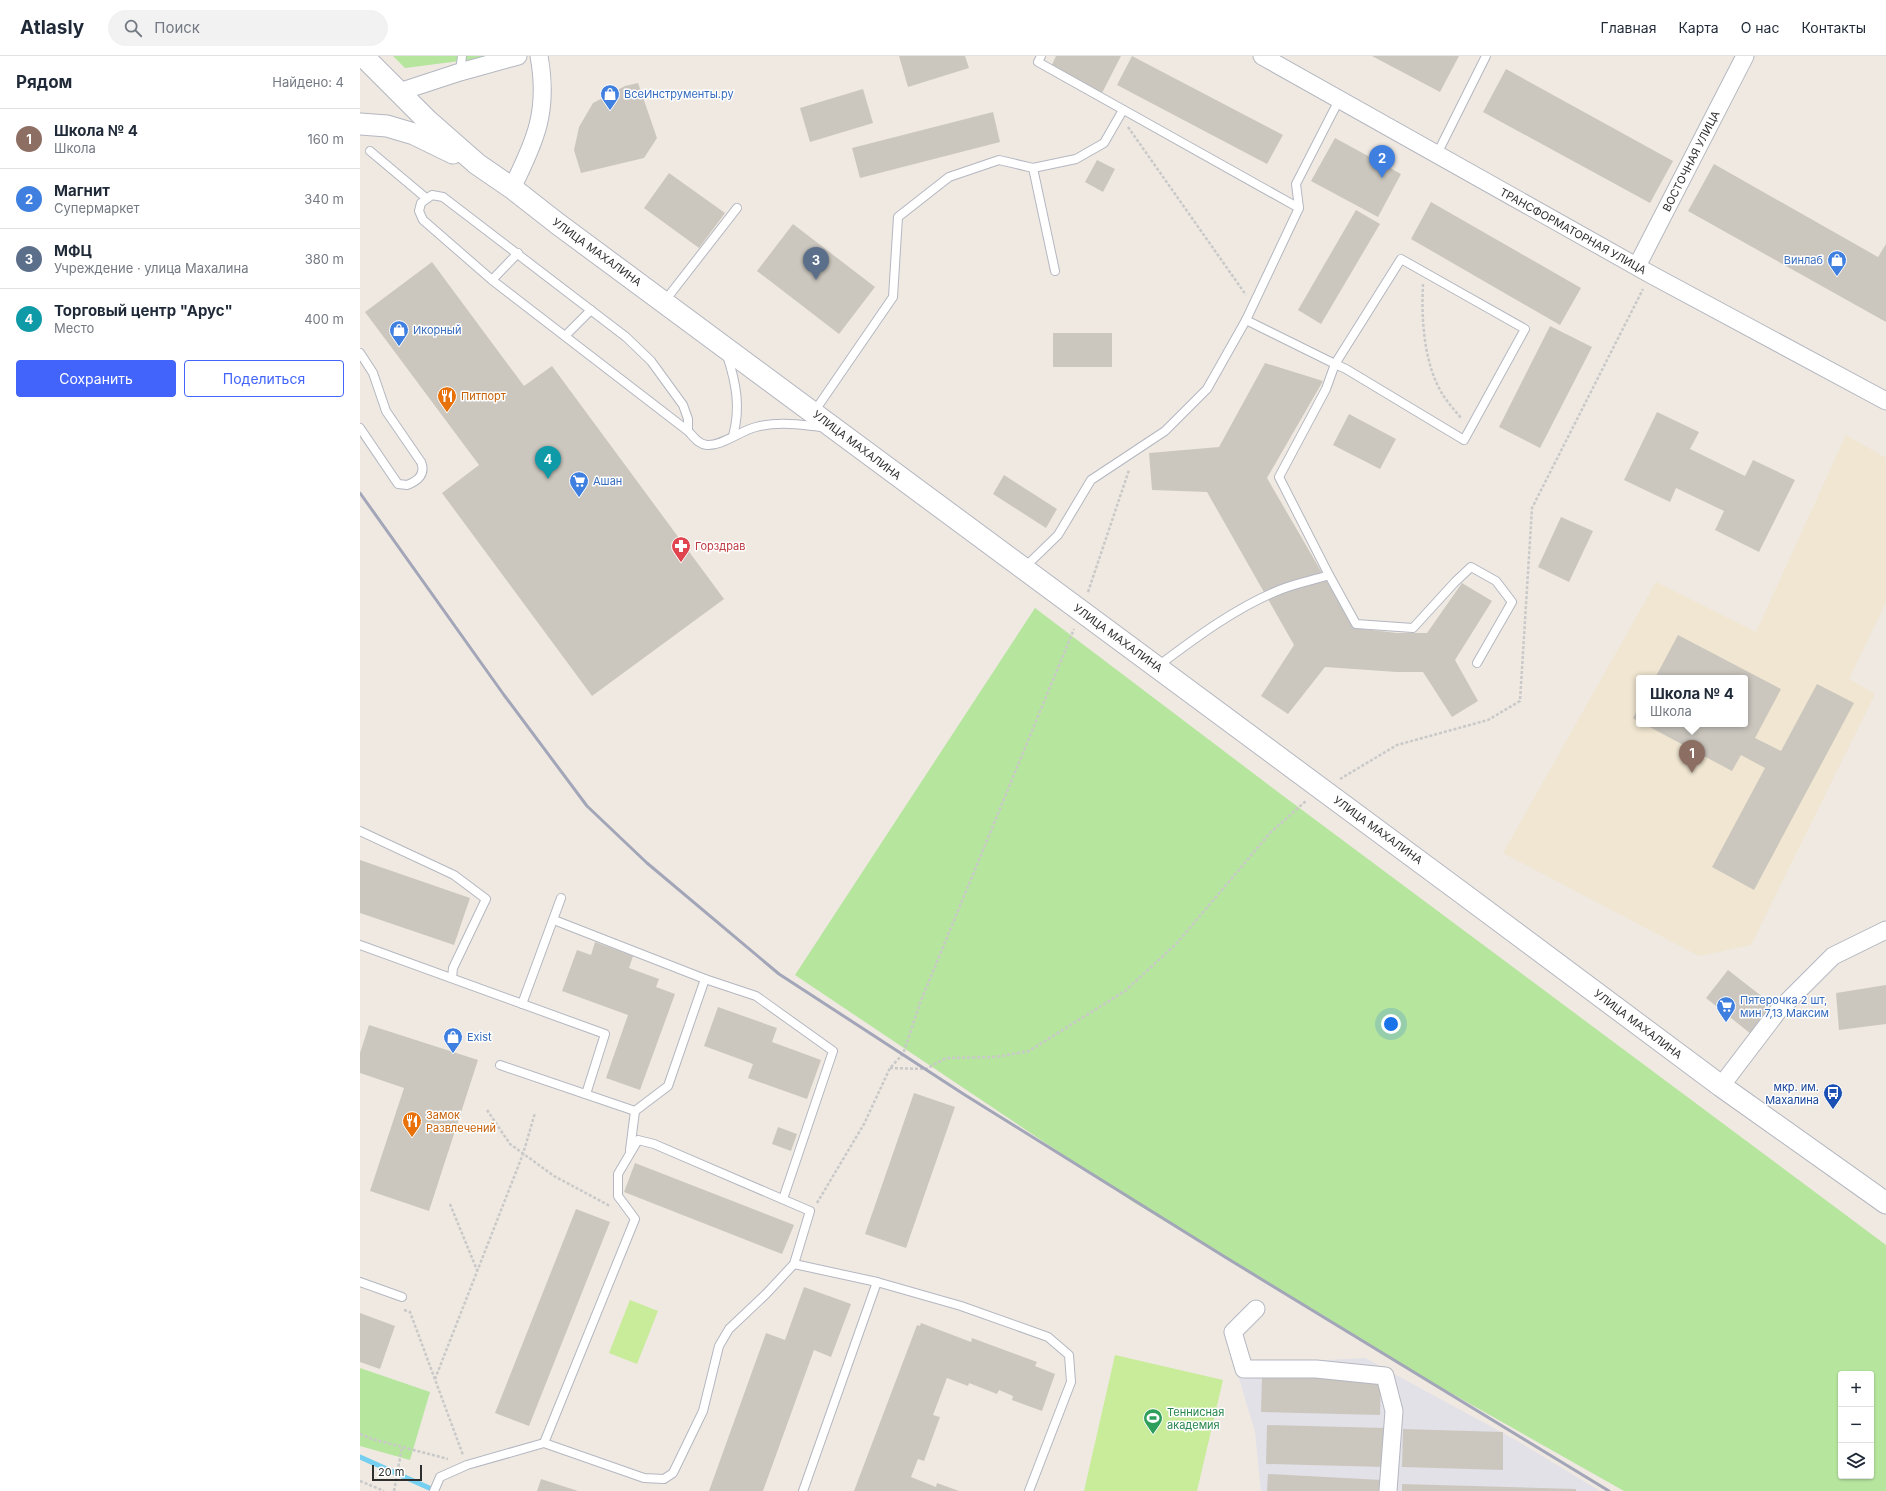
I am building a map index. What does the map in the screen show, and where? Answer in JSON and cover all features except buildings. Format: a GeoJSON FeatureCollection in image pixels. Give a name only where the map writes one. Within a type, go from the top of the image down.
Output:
{"type":"FeatureCollection","features":[{"type":"Feature","properties":{"kind":"street","name":"УЛИЦА МАХАЛИНА"},"geometry":{"type":"LineString","coordinates":[[363,56],[428,121],[478,164],[1722,1086],[1886,1203]]}},
{"type":"Feature","properties":{"kind":"street"},"geometry":{"type":"LineString","coordinates":[[400,92],[461,64],[518,56]]}},
{"type":"Feature","properties":{"kind":"street"},"geometry":{"type":"LineString","coordinates":[[512,188],[528,157],[541,117],[543,92],[539,56]]}},
{"type":"Feature","properties":{"kind":"street","name":"ТРАНСФОРМАТОРНАЯ УЛИЦА"},"geometry":{"type":"LineString","coordinates":[[1262,56],[1644,270],[1886,401]]}},
{"type":"Feature","properties":{"kind":"street","name":"ВОСТОЧНАЯ УЛИЦА"},"geometry":{"type":"LineString","coordinates":[[1644,270],[1745,56]]}},
{"type":"Feature","properties":{"kind":"street"},"geometry":{"type":"LineString","coordinates":[[360,124],[387,126],[414,134],[478,164]]}},
{"type":"Feature","properties":{"kind":"street"},"geometry":{"type":"LineString","coordinates":[[1722,1086],[1778,1011],[1833,956],[1886,930]]}},
{"type":"Feature","properties":{"kind":"street"},"geometry":{"type":"LineString","coordinates":[[1256,1309],[1233,1332],[1244,1369],[1316,1368],[1385,1376],[1394,1411],[1388,1491]]}},
{"type":"Feature","properties":{"kind":"lane"},"geometry":{"type":"LineString","coordinates":[[1041,56],[1038,62],[1122,113],[1299,208]]}},
{"type":"Feature","properties":{"kind":"lane"},"geometry":{"type":"LineString","coordinates":[[1437,154],[1486,56]]}},
{"type":"Feature","properties":{"kind":"lane"},"geometry":{"type":"LineString","coordinates":[[1024,568],[1058,535],[1091,480],[1165,431],[1208,389],[1246,320],[1299,208],[1296,184],[1339,100]]}},
{"type":"Feature","properties":{"kind":"lane"},"geometry":{"type":"LineString","coordinates":[[814,413],[893,297],[898,218],[949,177],[999,160],[1033,168],[1076,159],[1104,143],[1122,113]]}},
{"type":"Feature","properties":{"kind":"lane"},"geometry":{"type":"LineString","coordinates":[[370,151],[426,198]]}},
{"type":"Feature","properties":{"kind":"lane"},"geometry":{"type":"LineString","coordinates":[[1033,168],[1055,271]]}},
{"type":"Feature","properties":{"kind":"lane"},"geometry":{"type":"LineString","coordinates":[[688,431],[688,419],[683,405],[651,361],[626,337],[443,197],[436,194],[426,198],[419,207],[423,220],[492,280],[688,431],[700,443],[708,445],[724,442],[733,436],[756,427],[775,424],[834,428]]}},
{"type":"Feature","properties":{"kind":"lane"},"geometry":{"type":"LineString","coordinates":[[664,302],[737,208]]}},
{"type":"Feature","properties":{"kind":"lane"},"geometry":{"type":"LineString","coordinates":[[492,280],[518,253]]}},
{"type":"Feature","properties":{"kind":"lane"},"geometry":{"type":"LineString","coordinates":[[1246,320],[1335,364],[1346,369],[1464,440],[1525,329],[1401,259],[1335,364],[1326,389],[1279,477],[1356,624],[1413,628],[1455,582],[1471,567],[1496,581],[1512,602],[1477,663]]}},
{"type":"Feature","properties":{"kind":"lane"},"geometry":{"type":"LineString","coordinates":[[565,336],[591,310]]}},
{"type":"Feature","properties":{"kind":"lane"},"geometry":{"type":"LineString","coordinates":[[725,347],[736,384],[738,406],[733,436]]}},
{"type":"Feature","properties":{"kind":"lane"},"geometry":{"type":"LineString","coordinates":[[360,353],[373,373],[386,411],[421,462],[423,472],[421,477],[407,486],[398,484],[360,428]]}},
{"type":"Feature","properties":{"kind":"lane"},"geometry":{"type":"LineString","coordinates":[[1157,666],[1192,640],[1258,600],[1283,588],[1329,575]]}},
{"type":"Feature","properties":{"kind":"lane"},"geometry":{"type":"LineString","coordinates":[[360,831],[454,875],[486,899],[453,968],[452,978]]}},
{"type":"Feature","properties":{"kind":"lane"},"geometry":{"type":"LineString","coordinates":[[522,1004],[561,898]]}},
{"type":"Feature","properties":{"kind":"lane"},"geometry":{"type":"LineString","coordinates":[[554,920],[705,979],[756,996],[834,1051],[783,1199]]}},
{"type":"Feature","properties":{"kind":"lane"},"geometry":{"type":"LineString","coordinates":[[360,944],[605,1034],[586,1094]]}},
{"type":"Feature","properties":{"kind":"lane"},"geometry":{"type":"LineString","coordinates":[[630,1152],[635,1111],[668,1086],[705,979]]}},
{"type":"Feature","properties":{"kind":"lane"},"geometry":{"type":"LineString","coordinates":[[500,1065],[635,1111]]}},
{"type":"Feature","properties":{"kind":"lane"},"geometry":{"type":"LineString","coordinates":[[434,1491],[440,1477],[467,1465],[544,1443],[644,1478],[664,1478],[673,1473],[703,1411],[719,1346],[722,1340],[729,1329],[766,1294],[794,1264],[810,1211],[654,1144],[638,1140],[618,1174],[618,1196],[635,1219],[544,1443]]}},
{"type":"Feature","properties":{"kind":"lane"},"geometry":{"type":"LineString","coordinates":[[794,1264],[877,1282],[961,1306],[1048,1337],[1069,1356],[1071,1382],[1029,1491]]}},
{"type":"Feature","properties":{"kind":"lane"},"geometry":{"type":"LineString","coordinates":[[360,1282],[402,1297]]}},
{"type":"Feature","properties":{"kind":"lane"},"geometry":{"type":"LineString","coordinates":[[803,1491],[877,1282]]}},
{"type":"Feature","properties":{"kind":"path"},"geometry":{"type":"LineString","coordinates":[[1122,113],[1253,305]]}},
{"type":"Feature","properties":{"kind":"path"},"geometry":{"type":"LineString","coordinates":[[890,1068],[926,1069],[946,1058],[996,1057],[1029,1051],[1125,991],[1177,943],[1270,833],[1308,799],[1397,745],[1488,720],[1520,701],[1532,508],[1644,270]]}},
{"type":"Feature","properties":{"kind":"path"},"geometry":{"type":"LineString","coordinates":[[1424,272],[1422,321],[1426,348],[1431,367],[1444,397],[1462,420],[1468,431]]}},
{"type":"Feature","properties":{"kind":"path"},"geometry":{"type":"LineString","coordinates":[[810,1211],[838,1171],[864,1124],[890,1068],[903,1054],[920,1003],[1082,611],[1124,480],[1138,449]]}},
{"type":"Feature","properties":{"kind":"path"},"geometry":{"type":"LineString","coordinates":[[487,1110],[510,1144],[523,1154],[554,1176],[635,1219]]}},
{"type":"Feature","properties":{"kind":"path"},"geometry":{"type":"LineString","coordinates":[[435,1378],[523,1154],[535,1113]]}},
{"type":"Feature","properties":{"kind":"path"},"geometry":{"type":"LineString","coordinates":[[450,1204],[477,1271]]}},
{"type":"Feature","properties":{"kind":"path"},"geometry":{"type":"LineString","coordinates":[[403,1309],[410,1312],[467,1465]]}},
{"type":"Feature","properties":{"kind":"path"},"geometry":{"type":"LineString","coordinates":[[360,1434],[467,1465]]}},
{"type":"Feature","properties":{"kind":"path"},"geometry":{"type":"LineString","coordinates":[[394,1491],[402,1447]]}},
{"type":"Feature","properties":{"kind":"path"},"geometry":{"type":"LineString","coordinates":[[360,1481],[384,1491]]}},
{"type":"Feature","properties":{"kind":"shaded area"},"geometry":{"type":"Polygon","coordinates":[[[1846,435],[1886,458],[1886,602],[1849,679],[1875,694],[1751,945],[1699,956],[1503,853],[1656,582],[1756,632],[1846,435]]]}},
{"type":"Feature","properties":{"kind":"shaded area"},"geometry":{"type":"Polygon","coordinates":[[[1365,1358],[1514,1439],[1600,1491],[1261,1491],[1255,1432],[1235,1365],[1365,1358]]]}},
{"type":"Feature","properties":{"kind":"green space"},"geometry":{"type":"Polygon","coordinates":[[[393,56],[499,56],[405,68],[393,56]]]}},
{"type":"Feature","properties":{"kind":"green space"},"geometry":{"type":"Polygon","coordinates":[[[1035,608],[1282,795],[1886,1245],[1886,1491],[1624,1491],[1410,1370],[1135,1203],[795,975],[1035,608]]]}},
{"type":"Feature","properties":{"kind":"green space"},"geometry":{"type":"Polygon","coordinates":[[[630,1300],[658,1311],[637,1364],[609,1353],[630,1300]]]}},
{"type":"Feature","properties":{"kind":"green space","name":"Теннисная академия"},"geometry":{"type":"Polygon","coordinates":[[[1115,1355],[1223,1380],[1197,1491],[1084,1491],[1115,1355]]]}},
{"type":"Feature","properties":{"kind":"green space"},"geometry":{"type":"Polygon","coordinates":[[[360,1368],[430,1392],[410,1460],[360,1446],[360,1368]]]}},
{"type":"Feature","properties":{"kind":"waterway"},"geometry":{"type":"LineString","coordinates":[[360,1457],[436,1491]]}},
{"type":"Feature","properties":{"kind":"railway"},"geometry":{"type":"LineString","coordinates":[[360,493],[504,695],[587,806],[647,863],[779,974],[965,1095],[1225,1257],[1609,1491]]}},
{"type":"Feature","properties":{"kind":"place","name":"ВсеИнструменты.ру"},"geometry":{"type":"Point","coordinates":[610,111]}},
{"type":"Feature","properties":{"kind":"place","name":"Магнит"},"geometry":{"type":"Point","coordinates":[1382,178]}},
{"type":"Feature","properties":{"kind":"place","name":"Винлаб"},"geometry":{"type":"Point","coordinates":[1837,277]}},
{"type":"Feature","properties":{"kind":"place","name":"МФЦ"},"geometry":{"type":"Point","coordinates":[816,280]}},
{"type":"Feature","properties":{"kind":"place","name":"Икорный"},"geometry":{"type":"Point","coordinates":[399,347]}},
{"type":"Feature","properties":{"kind":"place","name":"Питпорт"},"geometry":{"type":"Point","coordinates":[447,413]}},
{"type":"Feature","properties":{"kind":"place","name":"Торговый центр \"Арус\""},"geometry":{"type":"Point","coordinates":[548,479]}},
{"type":"Feature","properties":{"kind":"place","name":"Ашан"},"geometry":{"type":"Point","coordinates":[579,498]}},
{"type":"Feature","properties":{"kind":"place","name":"Горздрав"},"geometry":{"type":"Point","coordinates":[681,563]}},
{"type":"Feature","properties":{"kind":"place","name":"Школа № 4"},"geometry":{"type":"Point","coordinates":[1692,773]}},
{"type":"Feature","properties":{"kind":"place","name":"Пятерочка 2 шт, мин 7,13 Максим"},"geometry":{"type":"Point","coordinates":[1726,1023]}},
{"type":"Feature","properties":{"kind":"place","name":"Exist"},"geometry":{"type":"Point","coordinates":[453,1054]}},
{"type":"Feature","properties":{"kind":"place","name":"мкр. им. Махалина"},"geometry":{"type":"Point","coordinates":[1833,1110]}},
{"type":"Feature","properties":{"kind":"place","name":"Замок Развлечений"},"geometry":{"type":"Point","coordinates":[412,1138]}},
{"type":"Feature","properties":{"kind":"place","name":"Теннисная академия"},"geometry":{"type":"Point","coordinates":[1153,1435]}}]}
